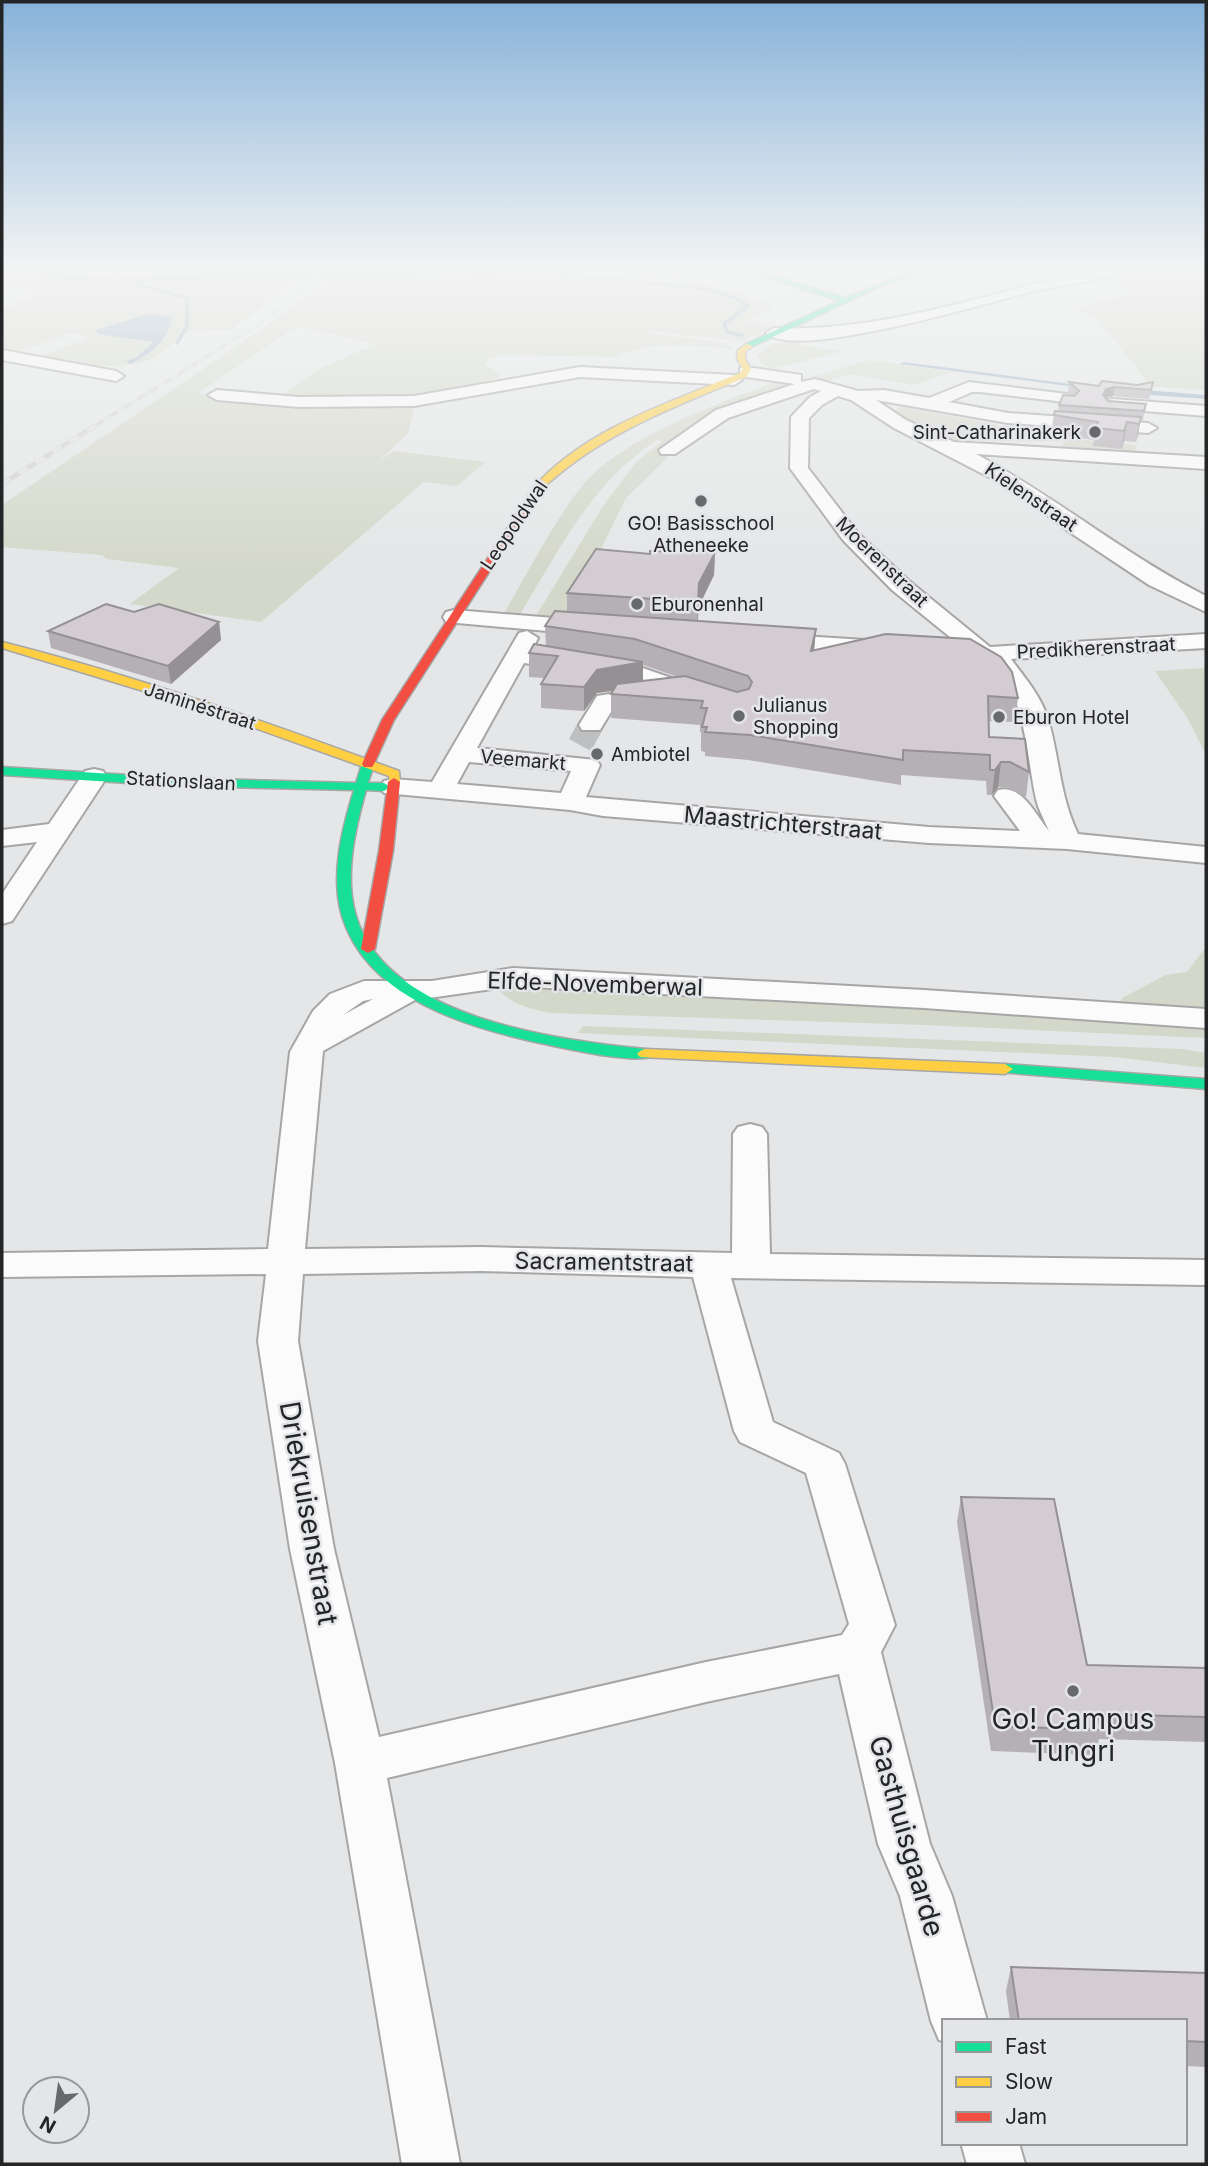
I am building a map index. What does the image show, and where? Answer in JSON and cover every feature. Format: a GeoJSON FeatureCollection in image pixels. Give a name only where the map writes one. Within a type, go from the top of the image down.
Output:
{"type":"FeatureCollection","features":[{"type":"Feature","properties":{"kind":"street"},"geometry":{"type":"LineString","coordinates":[[68,367],[116,376]]}},
{"type":"Feature","properties":{"kind":"street"},"geometry":{"type":"LineString","coordinates":[[740,376],[741,367]]}},
{"type":"Feature","properties":{"kind":"street","name":"Kielenstraat"},"geometry":{"type":"LineString","coordinates":[[217,395],[299,402],[414,401],[561,372],[740,376],[804,382],[857,396],[900,424],[950,447],[1023,487],[1075,527],[1157,580],[1206,605]]}},
{"type":"Feature","properties":{"kind":"street","name":"Leopoldwal"},"geometry":{"type":"LineString","coordinates":[[347,839],[368,764],[398,702],[411,688],[529,498],[547,476],[587,444],[740,376]]}},
{"type":"Feature","properties":{"kind":"street"},"geometry":{"type":"LineString","coordinates":[[668,450],[711,420],[804,382]]}},
{"type":"Feature","properties":{"kind":"street"},"geometry":{"type":"LineString","coordinates":[[930,404],[969,387],[1090,402],[1150,407],[1200,407]]}},
{"type":"Feature","properties":{"kind":"street","name":"Moerenstraat"},"geometry":{"type":"LineString","coordinates":[[836,390],[816,401],[800,417],[799,468],[850,537],[900,585],[985,654]]}},
{"type":"Feature","properties":{"kind":"street"},"geometry":{"type":"LineString","coordinates":[[857,396],[884,395],[1008,418],[1024,417],[1156,436]]}},
{"type":"Feature","properties":{"kind":"street"},"geometry":{"type":"LineString","coordinates":[[1024,417],[1043,397]]}},
{"type":"Feature","properties":{"kind":"street"},"geometry":{"type":"LineString","coordinates":[[1150,407],[1156,436],[1155,460]]}},
{"type":"Feature","properties":{"kind":"street"},"geometry":{"type":"LineString","coordinates":[[661,409],[711,420]]}},
{"type":"Feature","properties":{"kind":"street"},"geometry":{"type":"LineString","coordinates":[[950,447],[1206,463]]}},
{"type":"Feature","properties":{"kind":"street"},"geometry":{"type":"LineString","coordinates":[[454,617],[615,629]]}},
{"type":"Feature","properties":{"kind":"street"},"geometry":{"type":"LineString","coordinates":[[440,791],[535,624]]}},
{"type":"Feature","properties":{"kind":"street"},"geometry":{"type":"LineString","coordinates":[[749,639],[899,649]]}},
{"type":"Feature","properties":{"kind":"street","name":"Predikherenstraat"},"geometry":{"type":"LineString","coordinates":[[924,650],[985,654],[1206,641]]}},
{"type":"Feature","properties":{"kind":"street","name":"Jaminéstraat"},"geometry":{"type":"LineString","coordinates":[[2,645],[331,748],[368,764],[394,780]]}},
{"type":"Feature","properties":{"kind":"street"},"geometry":{"type":"LineString","coordinates":[[985,654],[1002,664],[1023,691],[1035,718],[1051,805],[1054,840]]}},
{"type":"Feature","properties":{"kind":"street"},"geometry":{"type":"LineString","coordinates":[[511,665],[634,672],[719,702]]}},
{"type":"Feature","properties":{"kind":"street","name":"Leopoldwal"},"geometry":{"type":"LineString","coordinates":[[405,725],[411,705],[411,688]]}},
{"type":"Feature","properties":{"kind":"street"},"geometry":{"type":"LineString","coordinates":[[581,745],[606,701],[616,697],[689,692]]}},
{"type":"Feature","properties":{"kind":"street"},"geometry":{"type":"LineString","coordinates":[[331,748],[351,748],[380,736]]}},
{"type":"Feature","properties":{"kind":"street","name":"Veemarkt"},"geometry":{"type":"LineString","coordinates":[[460,754],[581,745],[587,765],[570,802]]}},
{"type":"Feature","properties":{"kind":"street"},"geometry":{"type":"LineString","coordinates":[[368,949],[386,851],[397,756]]}},
{"type":"Feature","properties":{"kind":"street","name":"Stationslaan"},"geometry":{"type":"LineString","coordinates":[[2,771],[276,786],[360,787]]}},
{"type":"Feature","properties":{"kind":"street"},"geometry":{"type":"LineString","coordinates":[[2,915],[94,777]]}},
{"type":"Feature","properties":{"kind":"street","name":"Maastrichterstraat"},"geometry":{"type":"LineString","coordinates":[[360,787],[394,780],[440,791],[570,802],[603,808],[894,832],[1054,840],[1206,855]]}},
{"type":"Feature","properties":{"kind":"street"},"geometry":{"type":"LineString","coordinates":[[276,786],[304,792],[335,806],[342,815],[347,839],[348,914],[356,935],[411,990]]}},
{"type":"Feature","properties":{"kind":"street"},"geometry":{"type":"LineString","coordinates":[[1051,805],[1010,799],[1054,840]]}},
{"type":"Feature","properties":{"kind":"street"},"geometry":{"type":"LineString","coordinates":[[2,838],[55,832]]}},
{"type":"Feature","properties":{"kind":"street","name":"Elfde-Novemberwal"},"geometry":{"type":"LineString","coordinates":[[411,990],[430,991],[479,979],[513,977],[910,998],[1206,1019]]}},
{"type":"Feature","properties":{"kind":"street","name":"Elfde-Novemberwal"},"geometry":{"type":"LineString","coordinates":[[411,990],[448,1012],[495,1029],[543,1041],[621,1051],[1022,1069],[1206,1084]]}},
{"type":"Feature","properties":{"kind":"street","name":"Driekruisenstraat"},"geometry":{"type":"LineString","coordinates":[[411,990],[326,1034],[306,1052],[288,1261],[278,1341],[312,1549],[360,1763],[431,2164]]}},
{"type":"Feature","properties":{"kind":"street"},"geometry":{"type":"LineString","coordinates":[[750,1134],[751,1266]]}},
{"type":"Feature","properties":{"kind":"street","name":"Sacramentstraat"},"geometry":{"type":"LineString","coordinates":[[2,1265],[481,1259],[1206,1273]]}},
{"type":"Feature","properties":{"kind":"street"},"geometry":{"type":"LineString","coordinates":[[360,1763],[706,1682],[857,1651],[872,1625],[824,1464],[755,1431],[708,1265]]}},
{"type":"Feature","properties":{"kind":"street","name":"Gasthuisgaarde"},"geometry":{"type":"LineString","coordinates":[[857,1651],[904,1844],[926,1896],[958,2019]]}},
{"type":"Feature","properties":{"kind":"street"},"geometry":{"type":"LineString","coordinates":[[991,2145],[996,2164]]}},
{"type":"Feature","properties":{"kind":"shaded area"},"geometry":{"type":"Polygon","coordinates":[[[206,367],[236,367],[198,393],[219,397],[410,403],[414,410],[408,433],[376,464],[393,451],[485,462],[457,486],[424,482],[261,622],[130,604],[179,568],[107,559],[102,555],[2,547],[2,505],[206,367]]]}},
{"type":"Feature","properties":{"kind":"shaded area"},"geometry":{"type":"Polygon","coordinates":[[[489,367],[500,375],[498,378],[423,397],[277,398],[319,369],[489,367]]]}},
{"type":"Feature","properties":{"kind":"shaded area"},"geometry":{"type":"Polygon","coordinates":[[[845,367],[919,367],[953,372],[914,385],[852,374],[828,381],[810,377],[845,367]]]}},
{"type":"Feature","properties":{"kind":"shaded area"},"geometry":{"type":"Polygon","coordinates":[[[1136,367],[1206,367],[1206,390],[1146,386],[1145,379],[1136,367]]]}},
{"type":"Feature","properties":{"kind":"shaded area"},"geometry":{"type":"Polygon","coordinates":[[[782,380],[798,385],[729,407],[700,421],[659,452],[668,457],[626,498],[566,620],[536,616],[603,506],[637,461],[663,441],[657,440],[634,457],[595,497],[563,542],[519,616],[503,615],[568,504],[592,475],[632,445],[682,419],[782,380]]]}},
{"type":"Feature","properties":{"kind":"shaded area"},"geometry":{"type":"Polygon","coordinates":[[[901,407],[999,425],[989,434],[981,433],[974,444],[950,441],[891,413],[901,407]]]}},
{"type":"Feature","properties":{"kind":"shaded area"},"geometry":{"type":"Polygon","coordinates":[[[1065,438],[1135,445],[1138,456],[1061,451],[1065,438]]]}},
{"type":"Feature","properties":{"kind":"shaded area"},"geometry":{"type":"Polygon","coordinates":[[[1206,668],[1206,755],[1188,719],[1155,671],[1206,668]]]}},
{"type":"Feature","properties":{"kind":"shaded area"},"geometry":{"type":"Polygon","coordinates":[[[1206,947],[1206,1016],[1119,1010],[1122,998],[1166,975],[1187,972],[1206,947]]]}},
{"type":"Feature","properties":{"kind":"shaded area"},"geometry":{"type":"Polygon","coordinates":[[[494,985],[862,999],[1206,1024],[1206,1038],[925,1025],[552,1013],[520,1005],[506,997],[494,985]]]}},
{"type":"Feature","properties":{"kind":"shaded area"},"geometry":{"type":"Polygon","coordinates":[[[584,1026],[1181,1049],[1206,1053],[1206,1068],[1114,1057],[577,1033],[584,1026]]]}},
{"type":"Feature","properties":{"kind":"water"},"geometry":{"type":"Polygon","coordinates":[[[923,367],[943,367],[1071,384],[1206,395],[1206,399],[1122,393],[923,367]]]}},
{"type":"Feature","properties":{"kind":"building"},"geometry":{"type":"Polygon","coordinates":[[[1102,381],[1137,385],[1153,382],[1151,390],[1114,387],[1106,389],[1103,395],[1108,401],[1146,404],[1144,411],[1059,405],[1063,395],[1074,396],[1079,391],[1069,382],[1099,386],[1102,381]]]}},
{"type":"Feature","properties":{"kind":"building"},"geometry":{"type":"Polygon","coordinates":[[[1055,411],[1141,417],[1139,424],[1127,422],[1124,431],[1096,428],[1098,422],[1054,415],[1055,411]]]}},
{"type":"Feature","properties":{"kind":"building"},"geometry":{"type":"Polygon","coordinates":[[[596,549],[650,554],[650,551],[715,553],[699,583],[698,602],[567,593],[596,549]]]}},
{"type":"Feature","properties":{"kind":"building"},"geometry":{"type":"Polygon","coordinates":[[[106,604],[134,612],[159,604],[219,622],[168,666],[48,631],[106,604]]]}},
{"type":"Feature","properties":{"kind":"building"},"geometry":{"type":"Polygon","coordinates":[[[555,611],[816,629],[811,651],[886,634],[970,639],[1001,657],[1012,672],[1018,698],[988,696],[989,737],[1025,739],[1029,772],[1010,762],[1001,762],[995,770],[990,770],[990,755],[903,750],[903,760],[750,735],[705,732],[707,727],[702,727],[707,708],[701,708],[703,701],[611,694],[617,684],[685,676],[737,692],[749,689],[752,682],[748,676],[635,639],[545,626],[555,611]]]}},
{"type":"Feature","properties":{"kind":"building"},"geometry":{"type":"Polygon","coordinates":[[[534,644],[643,662],[597,670],[584,687],[541,684],[558,656],[529,653],[534,644]]]}},
{"type":"Feature","properties":{"kind":"building"},"geometry":{"type":"Polygon","coordinates":[[[961,1497],[1054,1499],[1087,1665],[1206,1668],[1206,1717],[1098,1714],[1101,1730],[995,1726],[961,1497]]]}},
{"type":"Feature","properties":{"kind":"building"},"geometry":{"type":"Polygon","coordinates":[[[1011,1967],[1206,1973],[1206,2042],[1187,2041],[1187,2019],[1019,2019],[1011,1967]]]}},
{"type":"Feature","properties":{"kind":"tunnel"},"geometry":{"type":"LineString","coordinates":[[580,745],[591,725]]}},
{"type":"Feature","properties":{"kind":"railway"},"geometry":{"type":"LineString","coordinates":[[90,429],[190,367]]}},
{"type":"Feature","properties":{"kind":"railway"},"geometry":{"type":"LineString","coordinates":[[2,484],[93,427]]}},
{"type":"Feature","properties":{"kind":"traffic: fast"},"geometry":{"type":"LineString","coordinates":[[368,764],[348,839],[344,879],[349,917],[366,952],[394,980],[431,1003],[474,1021],[566,1044],[645,1054]]}},
{"type":"Feature","properties":{"kind":"traffic: fast"},"geometry":{"type":"LineString","coordinates":[[2,771],[176,782],[384,787]]}},
{"type":"Feature","properties":{"kind":"traffic: fast"},"geometry":{"type":"LineString","coordinates":[[1005,1069],[1206,1084]]}},
{"type":"Feature","properties":{"kind":"traffic: slow"},"geometry":{"type":"LineString","coordinates":[[538,488],[582,450],[607,435],[743,375],[746,367]]}},
{"type":"Feature","properties":{"kind":"traffic: slow"},"geometry":{"type":"LineString","coordinates":[[2,645],[102,673],[298,738],[395,774],[394,782]]}},
{"type":"Feature","properties":{"kind":"traffic: slow"},"geometry":{"type":"LineString","coordinates":[[645,1054],[1005,1069]]}},
{"type":"Feature","properties":{"kind":"traffic: jam"},"geometry":{"type":"LineString","coordinates":[[368,764],[388,720],[538,488]]}},
{"type":"Feature","properties":{"kind":"traffic: jam"},"geometry":{"type":"LineString","coordinates":[[368,949],[386,851],[394,782]]}},
{"type":"Feature","properties":{"kind":"place","name":"Sint-Catharinakerk"},"geometry":{"type":"Point","coordinates":[1095,432]}},
{"type":"Feature","properties":{"kind":"place","name":"GO! Basisschool Atheneeke"},"geometry":{"type":"Point","coordinates":[701,501]}},
{"type":"Feature","properties":{"kind":"place","name":"Eburonenhal"},"geometry":{"type":"Point","coordinates":[637,604]}},
{"type":"Feature","properties":{"kind":"place","name":"Julianus Shopping"},"geometry":{"type":"Point","coordinates":[739,716]}},
{"type":"Feature","properties":{"kind":"place","name":"Eburon Hotel"},"geometry":{"type":"Point","coordinates":[999,717]}},
{"type":"Feature","properties":{"kind":"place","name":"Ambiotel"},"geometry":{"type":"Point","coordinates":[597,754]}},
{"type":"Feature","properties":{"kind":"place","name":"Go! Campus Tungri"},"geometry":{"type":"Point","coordinates":[1073,1691]}}]}
